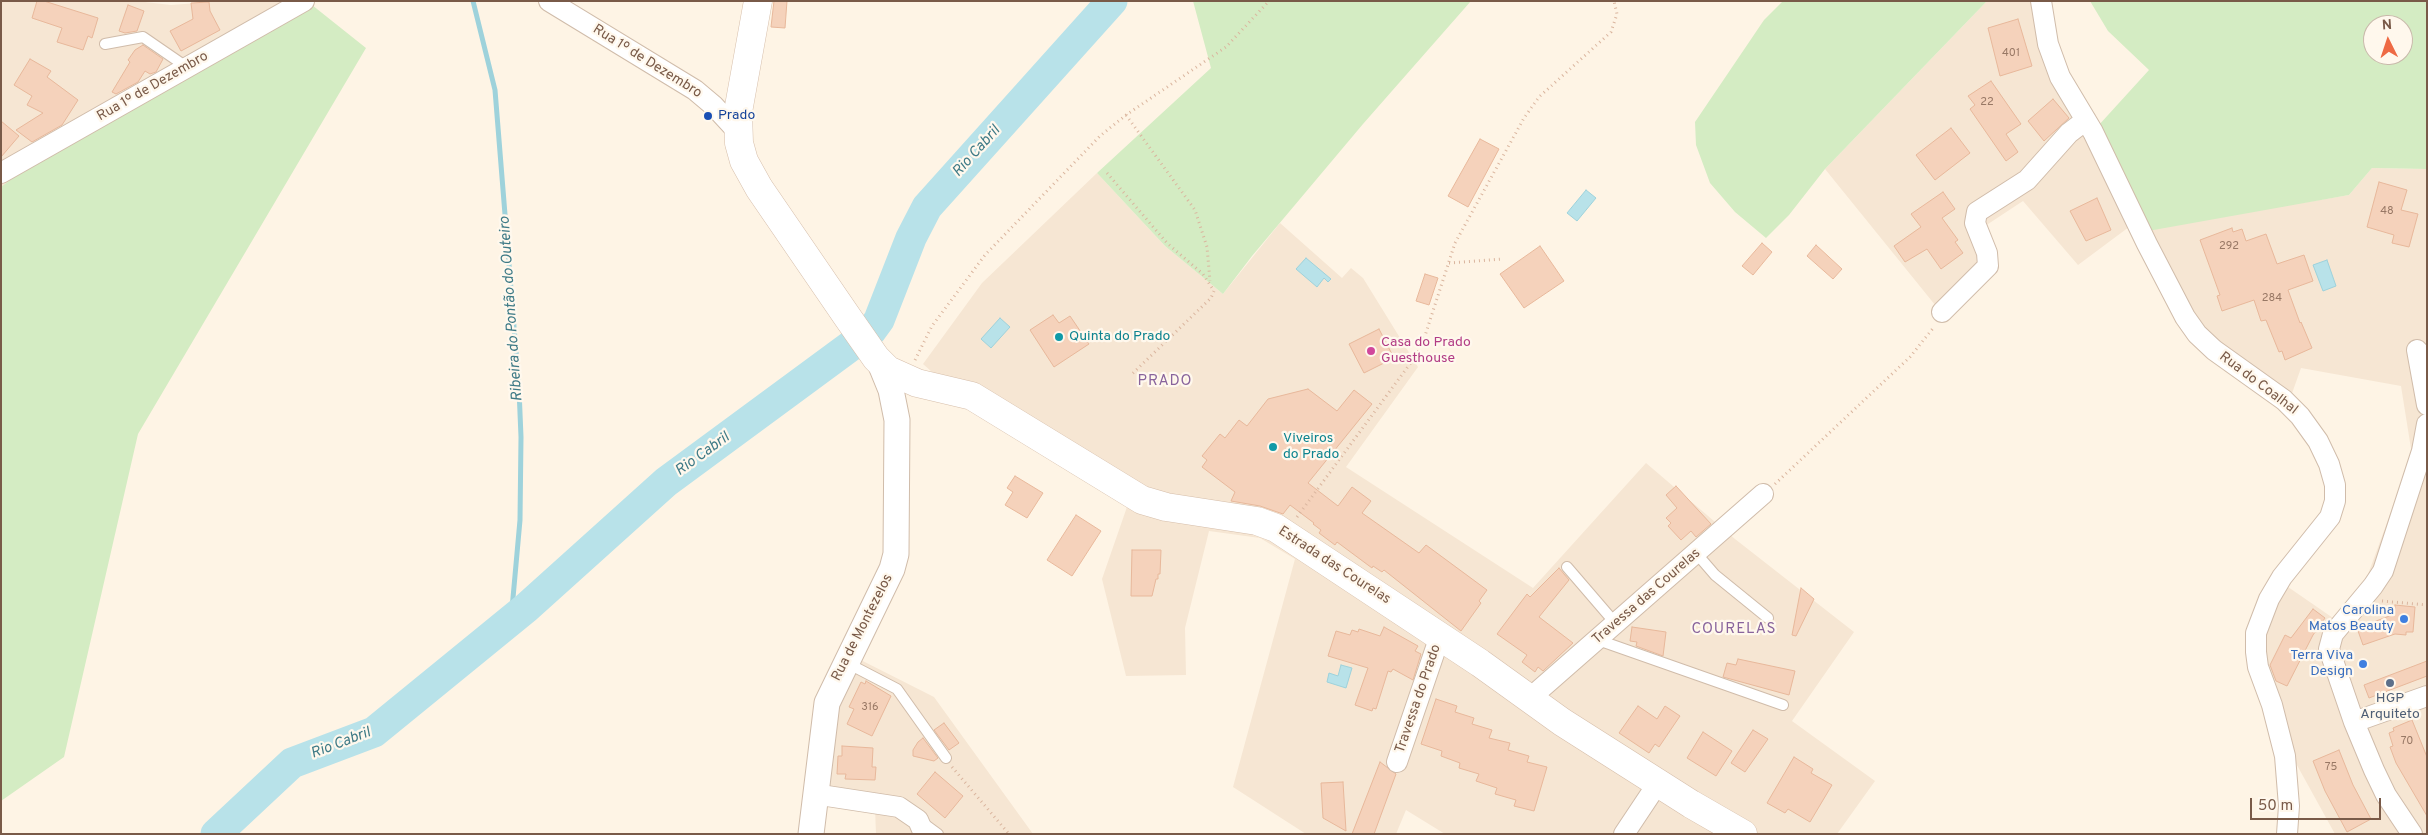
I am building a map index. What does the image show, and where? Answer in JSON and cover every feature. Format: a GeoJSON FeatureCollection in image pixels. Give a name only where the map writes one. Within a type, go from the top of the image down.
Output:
{"type":"FeatureCollection","features":[{"type":"Feature","properties":{"kind":"main road"},"geometry":{"type":"LineString","coordinates":[[738,132],[740,96],[758,1]]}},
{"type":"Feature","properties":{"kind":"main road","name":"Estrada das Courelas"},"geometry":{"type":"LineString","coordinates":[[738,132],[742,153],[753,179],[876,358],[891,372],[900,400],[946,389],[960,391],[977,399],[1142,500],[1166,507],[1261,522],[1285,533],[1440,636],[1529,699],[1658,783],[1743,834]]}},
{"type":"Feature","properties":{"kind":"street","name":"Rua 1º de Dezembro"},"geometry":{"type":"LineString","coordinates":[[1,173],[304,1]]}},
{"type":"Feature","properties":{"kind":"street","name":"Rua 1º de Dezembro"},"geometry":{"type":"LineString","coordinates":[[549,1],[695,90],[714,106],[738,132]]}},
{"type":"Feature","properties":{"kind":"street","name":"Rua do Coalhal"},"geometry":{"type":"LineString","coordinates":[[2041,1],[2048,44],[2060,77],[2086,120],[2173,295],[2193,328],[2214,350],[2284,400],[2300,416],[2318,440],[2330,464],[2335,485],[2335,501],[2330,517],[2269,598],[2256,633],[2258,667],[2272,705],[2285,756],[2289,806],[2287,834]]}},
{"type":"Feature","properties":{"kind":"street"},"geometry":{"type":"LineString","coordinates":[[1942,312],[1988,266],[1987,253],[1975,223],[1977,212],[2027,180],[2069,133],[2086,120]]}},
{"type":"Feature","properties":{"kind":"street"},"geometry":{"type":"LineString","coordinates":[[2417,350],[2427,405]]}},
{"type":"Feature","properties":{"kind":"street","name":"Rua de Montezelos"},"geometry":{"type":"LineString","coordinates":[[811,834],[814,794],[827,703],[892,569],[896,554],[900,400]]}},
{"type":"Feature","properties":{"kind":"street"},"geometry":{"type":"LineString","coordinates":[[2412,834],[2382,787],[2354,722],[2332,660],[2329,644],[2333,634],[2376,582],[2385,566],[2422,451],[2427,424]]}},
{"type":"Feature","properties":{"kind":"street","name":"Travessa das Courelas"},"geometry":{"type":"LineString","coordinates":[[1529,699],[1763,494]]}},
{"type":"Feature","properties":{"kind":"street","name":"Travessa do Prado"},"geometry":{"type":"LineString","coordinates":[[1398,762],[1440,636]]}},
{"type":"Feature","properties":{"kind":"street"},"geometry":{"type":"LineString","coordinates":[[2354,722],[2427,696]]}},
{"type":"Feature","properties":{"kind":"street"},"geometry":{"type":"LineString","coordinates":[[1624,834],[1658,783]]}},
{"type":"Feature","properties":{"kind":"street"},"geometry":{"type":"LineString","coordinates":[[814,794],[894,805],[914,816],[924,834]]}},
{"type":"Feature","properties":{"kind":"lane"},"geometry":{"type":"LineString","coordinates":[[105,44],[138,37],[146,38],[188,68]]}},
{"type":"Feature","properties":{"kind":"lane"},"geometry":{"type":"LineString","coordinates":[[1696,553],[1715,575],[1768,618]]}},
{"type":"Feature","properties":{"kind":"lane"},"geometry":{"type":"LineString","coordinates":[[1567,567],[1616,624]]}},
{"type":"Feature","properties":{"kind":"lane"},"geometry":{"type":"LineString","coordinates":[[1598,640],[1783,705]]}},
{"type":"Feature","properties":{"kind":"lane"},"geometry":{"type":"LineString","coordinates":[[846,662],[897,689],[946,758]]}},
{"type":"Feature","properties":{"kind":"lane"},"geometry":{"type":"LineString","coordinates":[[914,816],[938,834]]}},
{"type":"Feature","properties":{"kind":"path"},"geometry":{"type":"LineString","coordinates":[[900,400],[932,326],[985,254],[1100,136],[1126,115],[1226,47],[1269,1]]}},
{"type":"Feature","properties":{"kind":"path"},"geometry":{"type":"LineString","coordinates":[[1285,533],[1415,357],[1422,345],[1459,235],[1530,108],[1611,32],[1617,14],[1614,1]]}},
{"type":"Feature","properties":{"kind":"path"},"geometry":{"type":"LineString","coordinates":[[1126,115],[1195,210],[1207,247],[1210,282],[1214,291],[1211,298],[1132,374]]}},
{"type":"Feature","properties":{"kind":"path"},"geometry":{"type":"LineString","coordinates":[[1107,173],[1167,243],[1210,282]]}},
{"type":"Feature","properties":{"kind":"path"},"geometry":{"type":"LineString","coordinates":[[1449,263],[1504,259]]}},
{"type":"Feature","properties":{"kind":"path"},"geometry":{"type":"LineString","coordinates":[[1763,494],[1910,357],[1930,333],[1942,312]]}},
{"type":"Feature","properties":{"kind":"path"},"geometry":{"type":"LineString","coordinates":[[2362,600],[2427,605]]}},
{"type":"Feature","properties":{"kind":"path"},"geometry":{"type":"LineString","coordinates":[[946,758],[1008,834]]}},
{"type":"Feature","properties":{"kind":"shaded area"},"geometry":{"type":"Polygon","coordinates":[[[1,1],[136,1],[171,5],[225,1],[292,1],[1,187],[1,1]]]}},
{"type":"Feature","properties":{"kind":"shaded area"},"geometry":{"type":"Polygon","coordinates":[[[1987,1],[2048,1],[2049,16],[2064,66],[2098,126],[2271,208],[2349,195],[2372,168],[2427,169],[2427,834],[2335,834],[2266,709],[2257,687],[2275,578],[2333,618],[2367,577],[2412,455],[2401,386],[2301,368],[2285,413],[2232,369],[2129,227],[2078,265],[2023,201],[1985,226],[1999,267],[1944,316],[1825,169],[1987,1]]]}},
{"type":"Feature","properties":{"kind":"shaded area"},"geometry":{"type":"Polygon","coordinates":[[[1097,173],[1165,246],[1223,294],[1280,223],[1342,278],[1351,268],[1363,278],[1418,367],[1346,467],[1533,588],[1646,463],[1735,539],[1854,632],[1792,721],[1875,781],[1837,834],[1445,834],[1406,810],[1396,834],[1306,834],[1233,787],[1295,559],[1260,538],[1209,531],[1185,628],[1186,675],[1126,676],[1102,579],[1128,504],[974,409],[923,364],[982,283],[1097,173]]]}},
{"type":"Feature","properties":{"kind":"shaded area"},"geometry":{"type":"Polygon","coordinates":[[[841,650],[934,697],[1033,834],[876,834],[875,808],[804,802],[814,706],[841,650]]]}},
{"type":"Feature","properties":{"kind":"green space"},"geometry":{"type":"Polygon","coordinates":[[[1193,1],[1471,1],[1363,124],[1252,256],[1223,294],[1165,246],[1097,173],[1211,68],[1193,1]]]}},
{"type":"Feature","properties":{"kind":"green space"},"geometry":{"type":"Polygon","coordinates":[[[1783,1],[1987,1],[1825,169],[1789,215],[1766,238],[1735,212],[1710,183],[1696,145],[1695,122],[1764,20],[1783,1]]]}},
{"type":"Feature","properties":{"kind":"green space"},"geometry":{"type":"Polygon","coordinates":[[[2090,1],[2427,1],[2427,169],[2372,168],[2349,195],[2148,231],[2098,126],[2149,70],[2108,31],[2090,1]]]}},
{"type":"Feature","properties":{"kind":"green space"},"geometry":{"type":"Polygon","coordinates":[[[312,5],[366,48],[138,434],[64,757],[1,801],[1,187],[17,175],[312,5]]]}},
{"type":"Feature","properties":{"kind":"water"},"geometry":{"type":"Polygon","coordinates":[[[1586,190],[1596,198],[1577,221],[1567,213],[1586,190]]]}},
{"type":"Feature","properties":{"kind":"water"},"geometry":{"type":"Polygon","coordinates":[[[1306,258],[1331,279],[1328,282],[1324,278],[1317,287],[1296,269],[1306,258]]]}},
{"type":"Feature","properties":{"kind":"water"},"geometry":{"type":"Polygon","coordinates":[[[2327,260],[2336,286],[2323,291],[2313,265],[2327,260]]]}},
{"type":"Feature","properties":{"kind":"water"},"geometry":{"type":"Polygon","coordinates":[[[1000,318],[1010,327],[991,348],[981,339],[1000,318]]]}},
{"type":"Feature","properties":{"kind":"water"},"geometry":{"type":"Polygon","coordinates":[[[1341,665],[1352,668],[1346,688],[1327,682],[1329,673],[1338,676],[1341,665]]]}},
{"type":"Feature","properties":{"kind":"building"},"geometry":{"type":"Polygon","coordinates":[[[37,1],[44,1],[98,18],[92,38],[88,36],[83,50],[57,42],[62,28],[32,18],[37,1]]]}},
{"type":"Feature","properties":{"kind":"building"},"geometry":{"type":"Polygon","coordinates":[[[774,1],[787,1],[785,28],[771,27],[774,1]]]}},
{"type":"Feature","properties":{"kind":"building"},"geometry":{"type":"Polygon","coordinates":[[[209,2],[210,11],[220,30],[181,51],[170,31],[193,19],[191,3],[209,2]]]}},
{"type":"Feature","properties":{"kind":"building"},"geometry":{"type":"Polygon","coordinates":[[[128,5],[144,11],[137,31],[125,33],[119,31],[128,5]]]}},
{"type":"Feature","properties":{"kind":"building"},"geometry":{"type":"Polygon","coordinates":[[[2018,19],[2032,66],[2000,76],[1988,28],[2018,19]]]}},
{"type":"Feature","properties":{"kind":"building"},"geometry":{"type":"Polygon","coordinates":[[[143,45],[163,59],[156,72],[150,74],[145,71],[138,82],[116,94],[112,92],[130,62],[128,60],[135,50],[143,45]]]}},
{"type":"Feature","properties":{"kind":"building"},"geometry":{"type":"Polygon","coordinates":[[[30,59],[51,71],[47,77],[78,100],[62,125],[32,142],[16,130],[43,113],[27,105],[32,96],[14,85],[30,59]]]}},
{"type":"Feature","properties":{"kind":"building"},"geometry":{"type":"Polygon","coordinates":[[[1991,81],[2021,124],[2006,134],[2018,152],[2006,161],[1970,109],[1975,105],[1968,96],[1991,81]]]}},
{"type":"Feature","properties":{"kind":"building"},"geometry":{"type":"Polygon","coordinates":[[[2053,99],[2069,118],[2044,141],[2028,121],[2053,99]]]}},
{"type":"Feature","properties":{"kind":"building"},"geometry":{"type":"Polygon","coordinates":[[[1,121],[19,136],[1,157],[1,121]]]}},
{"type":"Feature","properties":{"kind":"building"},"geometry":{"type":"Polygon","coordinates":[[[1951,128],[1970,153],[1935,180],[1916,155],[1951,128]]]}},
{"type":"Feature","properties":{"kind":"building"},"geometry":{"type":"Polygon","coordinates":[[[1480,139],[1499,149],[1468,207],[1448,196],[1480,139]]]}},
{"type":"Feature","properties":{"kind":"building"},"geometry":{"type":"Polygon","coordinates":[[[2379,182],[2407,190],[2401,210],[2418,214],[2409,247],[2392,243],[2394,235],[2367,227],[2379,182]]]}},
{"type":"Feature","properties":{"kind":"building"},"geometry":{"type":"Polygon","coordinates":[[[1943,192],[1955,209],[1942,218],[1958,240],[1955,242],[1963,253],[1941,269],[1927,249],[1905,262],[1894,246],[1921,227],[1911,214],[1943,192]]]}},
{"type":"Feature","properties":{"kind":"building"},"geometry":{"type":"Polygon","coordinates":[[[2097,198],[2111,230],[2086,241],[2070,211],[2097,198]]]}},
{"type":"Feature","properties":{"kind":"building"},"geometry":{"type":"Polygon","coordinates":[[[2232,228],[2233,232],[2242,229],[2246,241],[2266,234],[2277,264],[2304,255],[2313,281],[2288,290],[2300,323],[2312,348],[2285,360],[2282,351],[2279,352],[2266,320],[2261,321],[2254,300],[2222,311],[2217,296],[2220,295],[2200,240],[2232,228]]]}},
{"type":"Feature","properties":{"kind":"building"},"geometry":{"type":"Polygon","coordinates":[[[1762,243],[1772,252],[1753,275],[1742,266],[1762,243]]]}},
{"type":"Feature","properties":{"kind":"building"},"geometry":{"type":"Polygon","coordinates":[[[1816,245],[1842,269],[1833,279],[1807,256],[1816,245]]]}},
{"type":"Feature","properties":{"kind":"building"},"geometry":{"type":"Polygon","coordinates":[[[1540,246],[1564,281],[1524,308],[1500,274],[1540,246]]]}},
{"type":"Feature","properties":{"kind":"building"},"geometry":{"type":"Polygon","coordinates":[[[1425,274],[1438,278],[1429,305],[1416,301],[1425,274]]]}},
{"type":"Feature","properties":{"kind":"building","name":"Quinta do Prado"},"geometry":{"type":"Polygon","coordinates":[[[1053,315],[1059,323],[1070,316],[1089,344],[1054,367],[1030,330],[1053,315]]]}},
{"type":"Feature","properties":{"kind":"building"},"geometry":{"type":"Polygon","coordinates":[[[1379,329],[1394,358],[1364,373],[1349,344],[1379,329]]]}},
{"type":"Feature","properties":{"kind":"building"},"geometry":{"type":"Polygon","coordinates":[[[1308,389],[1337,411],[1354,390],[1372,404],[1308,483],[1338,506],[1352,487],[1371,501],[1362,513],[1419,553],[1426,545],[1487,590],[1479,601],[1481,603],[1461,631],[1384,570],[1382,572],[1373,566],[1372,568],[1337,542],[1335,545],[1319,533],[1321,530],[1314,523],[1290,505],[1283,514],[1260,506],[1231,501],[1235,492],[1202,467],[1207,460],[1202,456],[1220,434],[1225,438],[1239,420],[1247,426],[1268,399],[1308,389]]]}},
{"type":"Feature","properties":{"kind":"building"},"geometry":{"type":"Polygon","coordinates":[[[1015,476],[1043,493],[1027,518],[1005,505],[1013,492],[1007,488],[1015,476]]]}},
{"type":"Feature","properties":{"kind":"building"},"geometry":{"type":"Polygon","coordinates":[[[1676,486],[1711,524],[1696,537],[1691,531],[1681,540],[1668,526],[1671,523],[1666,518],[1677,508],[1666,495],[1676,486]]]}},
{"type":"Feature","properties":{"kind":"building"},"geometry":{"type":"Polygon","coordinates":[[[1076,515],[1101,531],[1072,576],[1047,560],[1076,515]]]}},
{"type":"Feature","properties":{"kind":"building"},"geometry":{"type":"Polygon","coordinates":[[[1132,550],[1161,550],[1160,574],[1158,574],[1158,579],[1156,579],[1152,596],[1131,596],[1132,550]]]}},
{"type":"Feature","properties":{"kind":"building"},"geometry":{"type":"Polygon","coordinates":[[[1559,568],[1569,580],[1539,617],[1573,643],[1543,671],[1538,667],[1535,672],[1522,662],[1527,655],[1497,634],[1527,594],[1530,597],[1559,568]]]}},
{"type":"Feature","properties":{"kind":"building"},"geometry":{"type":"Polygon","coordinates":[[[1801,588],[1814,599],[1796,636],[1792,635],[1801,588]]]}},
{"type":"Feature","properties":{"kind":"building"},"geometry":{"type":"Polygon","coordinates":[[[2395,605],[2415,607],[2413,632],[2406,632],[2406,635],[2395,634],[2363,645],[2357,628],[2395,614],[2395,605]]]}},
{"type":"Feature","properties":{"kind":"building"},"geometry":{"type":"Polygon","coordinates":[[[2313,609],[2325,618],[2313,635],[2287,686],[2276,681],[2270,665],[2285,635],[2291,638],[2313,609]]]}},
{"type":"Feature","properties":{"kind":"building"},"geometry":{"type":"Polygon","coordinates":[[[1384,627],[1418,646],[1415,651],[1421,654],[1413,680],[1393,669],[1391,672],[1388,671],[1376,709],[1373,708],[1372,711],[1355,705],[1368,668],[1328,656],[1336,631],[1350,635],[1352,630],[1358,632],[1359,629],[1380,636],[1384,627]]]}},
{"type":"Feature","properties":{"kind":"building"},"geometry":{"type":"Polygon","coordinates":[[[1632,627],[1666,632],[1663,656],[1636,646],[1637,642],[1630,641],[1632,627]]]}},
{"type":"Feature","properties":{"kind":"building"},"geometry":{"type":"Polygon","coordinates":[[[1738,659],[1795,671],[1789,695],[1723,677],[1727,663],[1736,665],[1738,659]]]}},
{"type":"Feature","properties":{"kind":"building"},"geometry":{"type":"Polygon","coordinates":[[[2427,661],[2427,676],[2369,698],[2364,685],[2427,661]]]}},
{"type":"Feature","properties":{"kind":"building"},"geometry":{"type":"Polygon","coordinates":[[[866,681],[891,696],[872,736],[847,724],[854,709],[849,707],[861,682],[865,684],[866,681]]]}},
{"type":"Feature","properties":{"kind":"building"},"geometry":{"type":"Polygon","coordinates":[[[1436,699],[1457,706],[1455,712],[1474,718],[1472,724],[1492,730],[1489,738],[1510,743],[1508,750],[1529,756],[1527,762],[1547,767],[1534,811],[1514,806],[1516,800],[1495,794],[1497,788],[1476,781],[1479,774],[1459,768],[1460,763],[1441,756],[1442,751],[1421,744],[1436,699]]]}},
{"type":"Feature","properties":{"kind":"building"},"geometry":{"type":"Polygon","coordinates":[[[1638,706],[1657,719],[1665,706],[1680,716],[1659,747],[1655,744],[1649,753],[1619,733],[1638,706]]]}},
{"type":"Feature","properties":{"kind":"building"},"geometry":{"type":"Polygon","coordinates":[[[2412,720],[2427,757],[2427,816],[2396,763],[2390,747],[2393,746],[2389,733],[2394,731],[2393,728],[2412,720]]]}},
{"type":"Feature","properties":{"kind":"building"},"geometry":{"type":"Polygon","coordinates":[[[944,723],[959,743],[949,750],[934,730],[944,723]]]}},
{"type":"Feature","properties":{"kind":"building"},"geometry":{"type":"Polygon","coordinates":[[[1753,730],[1768,739],[1745,772],[1731,763],[1753,730]]]}},
{"type":"Feature","properties":{"kind":"building"},"geometry":{"type":"Polygon","coordinates":[[[1703,732],[1732,751],[1716,776],[1687,758],[1703,732]]]}},
{"type":"Feature","properties":{"kind":"building"},"geometry":{"type":"Polygon","coordinates":[[[923,738],[938,758],[934,761],[913,756],[913,750],[923,738]]]}},
{"type":"Feature","properties":{"kind":"building"},"geometry":{"type":"Polygon","coordinates":[[[842,746],[873,748],[872,767],[876,767],[875,780],[845,779],[846,774],[837,774],[838,756],[842,756],[842,746]]]}},
{"type":"Feature","properties":{"kind":"building"},"geometry":{"type":"Polygon","coordinates":[[[2339,750],[2353,785],[2371,819],[2347,832],[2325,791],[2313,761],[2339,750]]]}},
{"type":"Feature","properties":{"kind":"building"},"geometry":{"type":"Polygon","coordinates":[[[1794,757],[1813,769],[1811,773],[1832,785],[1810,822],[1788,809],[1785,813],[1767,803],[1794,757]]]}},
{"type":"Feature","properties":{"kind":"building"},"geometry":{"type":"Polygon","coordinates":[[[1380,762],[1396,774],[1374,834],[1352,834],[1380,762]]]}},
{"type":"Feature","properties":{"kind":"building"},"geometry":{"type":"Polygon","coordinates":[[[935,772],[963,796],[945,818],[917,794],[935,772]]]}},
{"type":"Feature","properties":{"kind":"building"},"geometry":{"type":"Polygon","coordinates":[[[1343,782],[1346,831],[1323,818],[1321,783],[1343,782]]]}},
{"type":"Feature","properties":{"kind":"waterway","name":"Ribeira do Pontão do Outeiro"},"geometry":{"type":"LineString","coordinates":[[473,1],[495,90],[519,389],[521,437],[520,520],[511,620]]}},
{"type":"Feature","properties":{"kind":"waterway","name":"Rio Cabril"},"geometry":{"type":"LineString","coordinates":[[216,834],[292,763],[374,732],[526,608],[666,482],[871,331],[879,320],[911,238],[927,207],[1112,1]]}},
{"type":"Feature","properties":{"kind":"place","name":"Prado"},"geometry":{"type":"Point","coordinates":[708,116]}},
{"type":"Feature","properties":{"kind":"place","name":"Quinta do Prado"},"geometry":{"type":"Point","coordinates":[1059,337]}},
{"type":"Feature","properties":{"kind":"place","name":"Casa do Prado Guesthouse"},"geometry":{"type":"Point","coordinates":[1371,351]}},
{"type":"Feature","properties":{"kind":"place","name":"Viveiros do Prado"},"geometry":{"type":"Point","coordinates":[1273,447]}},
{"type":"Feature","properties":{"kind":"place","name":"Carolina Matos Beauty"},"geometry":{"type":"Point","coordinates":[2404,619]}},
{"type":"Feature","properties":{"kind":"place","name":"Terra Viva Design"},"geometry":{"type":"Point","coordinates":[2363,664]}},
{"type":"Feature","properties":{"kind":"place","name":"HGP Arquiteto"},"geometry":{"type":"Point","coordinates":[2390,683]}},
{"type":"Feature","properties":{"kind":"district","name":"PRADO"},"geometry":{"type":"Point","coordinates":[1165,382]}},
{"type":"Feature","properties":{"kind":"district","name":"COURELAS"},"geometry":{"type":"Point","coordinates":[1734,630]}}]}
